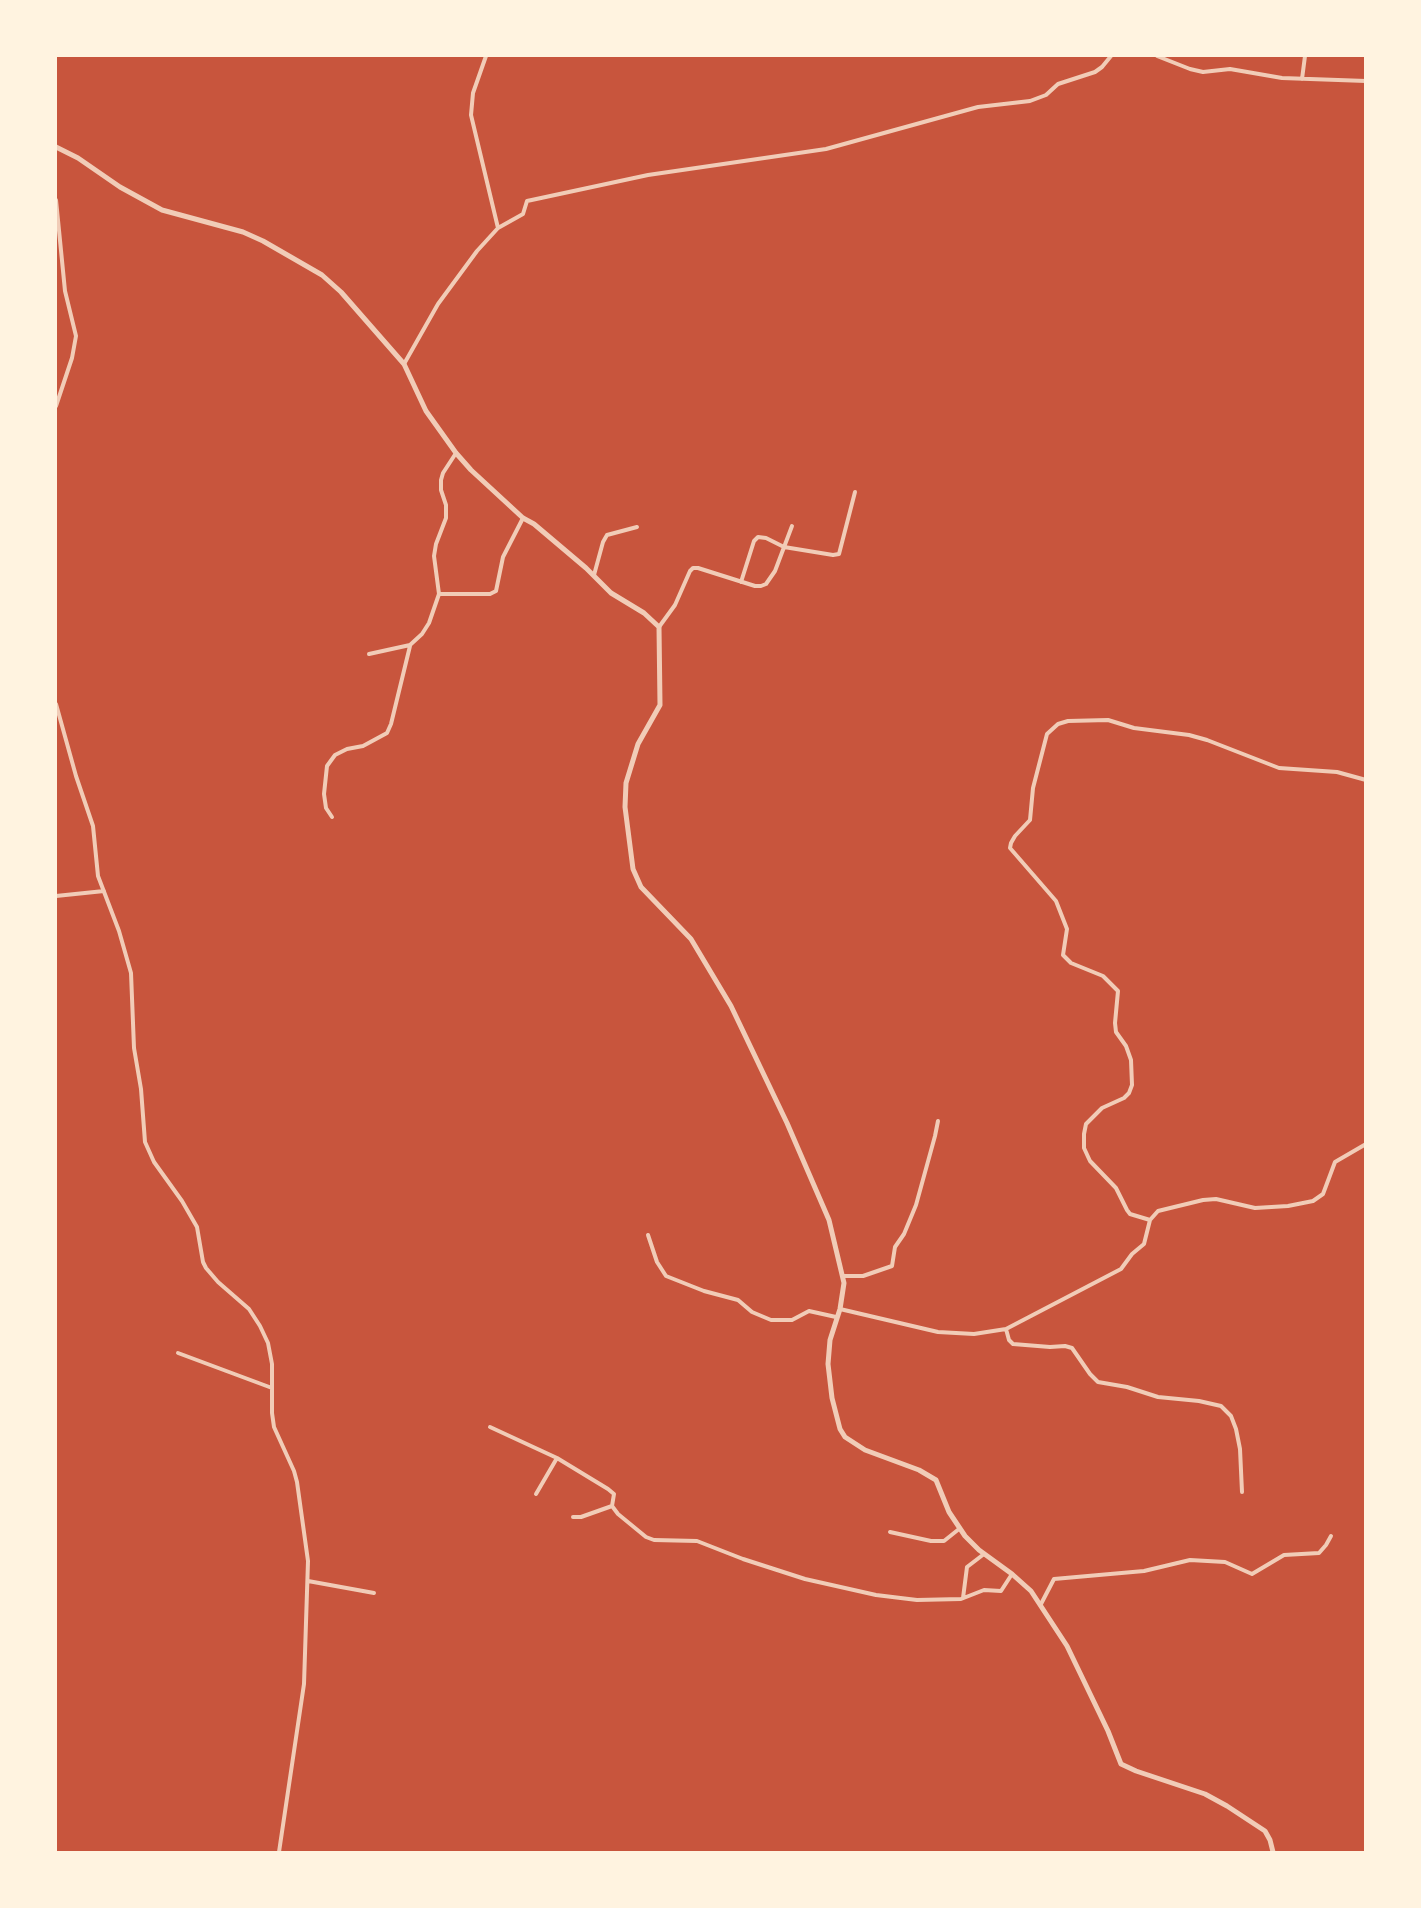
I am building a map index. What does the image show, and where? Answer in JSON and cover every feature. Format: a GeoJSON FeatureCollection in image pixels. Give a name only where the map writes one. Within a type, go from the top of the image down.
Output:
{"type":"FeatureCollection","features":[{"type":"Feature","properties":{"kind":"street"},"geometry":{"type":"LineString","coordinates":[[486,56],[473,93],[471,115],[498,228]]}},
{"type":"Feature","properties":{"kind":"street"},"geometry":{"type":"LineString","coordinates":[[404,364],[443,296],[477,251],[498,228],[522,215],[527,201],[648,175],[826,149],[959,112],[996,104],[1035,100],[1046,96],[1058,84],[1095,72],[1111,56]]}},
{"type":"Feature","properties":{"kind":"street"},"geometry":{"type":"LineString","coordinates":[[1157,56],[1198,71],[1230,69],[1302,79],[1365,81]]}},
{"type":"Feature","properties":{"kind":"street"},"geometry":{"type":"LineString","coordinates":[[1302,79],[1305,56]]}},
{"type":"Feature","properties":{"kind":"street"},"geometry":{"type":"LineString","coordinates":[[56,147],[162,210],[243,232],[310,267],[331,282],[404,364],[426,411],[471,470],[524,518],[594,575],[617,598],[644,613],[659,627]]}},
{"type":"Feature","properties":{"kind":"street"},"geometry":{"type":"LineString","coordinates":[[56,200],[65,291],[76,336],[72,358],[56,406]]}},
{"type":"Feature","properties":{"kind":"street"},"geometry":{"type":"LineString","coordinates":[[369,654],[410,645],[422,634],[429,622],[439,594],[434,556],[446,518],[441,480],[456,453]]}},
{"type":"Feature","properties":{"kind":"street"},"geometry":{"type":"LineString","coordinates":[[741,582],[756,539],[761,537],[784,547],[839,554],[855,492]]}},
{"type":"Feature","properties":{"kind":"street"},"geometry":{"type":"LineString","coordinates":[[439,594],[490,594],[496,591],[503,557],[524,518]]}},
{"type":"Feature","properties":{"kind":"street"},"geometry":{"type":"LineString","coordinates":[[792,526],[775,571],[766,584],[760,586],[741,582],[693,568],[675,605],[659,627],[660,705],[657,714],[638,744],[626,783],[626,817],[634,874],[645,892],[691,939],[740,1022],[819,1195],[834,1234],[844,1292],[830,1340],[828,1365],[832,1398],[840,1429],[845,1437],[865,1450],[919,1470],[936,1480],[948,1512],[970,1543],[1031,1591],[1066,1646],[1108,1731],[1121,1764],[1198,1792],[1227,1806],[1265,1831],[1273,1852]]}},
{"type":"Feature","properties":{"kind":"street"},"geometry":{"type":"LineString","coordinates":[[594,575],[607,535],[637,527]]}},
{"type":"Feature","properties":{"kind":"street"},"geometry":{"type":"LineString","coordinates":[[332,817],[326,808],[325,801],[324,779],[327,766],[335,755],[347,749],[363,746],[387,733],[410,645]]}},
{"type":"Feature","properties":{"kind":"street"},"geometry":{"type":"LineString","coordinates":[[56,704],[93,826],[98,876],[131,973],[134,1048],[146,1142],[154,1162],[182,1201],[196,1227],[206,1268],[218,1282],[249,1309],[260,1326],[271,1352],[274,1427],[297,1482],[304,1525],[308,1581],[302,1702],[279,1852]]}},
{"type":"Feature","properties":{"kind":"street"},"geometry":{"type":"LineString","coordinates":[[1150,1220],[1130,1214],[1116,1188],[1090,1161],[1084,1148],[1086,1124],[1102,1108],[1124,1098],[1132,1085],[1131,1060],[1126,1046],[1116,1032],[1118,992],[1103,976],[1071,963],[1063,955],[1067,929],[1056,901],[1010,848],[1015,836],[1030,820],[1032,788],[1047,734],[1058,724],[1068,721],[1108,720],[1134,728],[1189,735],[1280,768],[1337,772],[1365,780]]}},
{"type":"Feature","properties":{"kind":"street"},"geometry":{"type":"LineString","coordinates":[[56,896],[104,891]]}},
{"type":"Feature","properties":{"kind":"street"},"geometry":{"type":"LineString","coordinates":[[843,1276],[863,1276],[892,1266],[895,1247],[904,1234],[916,1205],[938,1121]]}},
{"type":"Feature","properties":{"kind":"street"},"geometry":{"type":"LineString","coordinates":[[840,1308],[938,1332],[974,1334],[1006,1329],[1120,1269],[1144,1244],[1150,1220],[1158,1211],[1203,1200],[1227,1200],[1255,1208],[1313,1202],[1323,1194],[1335,1162],[1365,1144]]}},
{"type":"Feature","properties":{"kind":"street"},"geometry":{"type":"LineString","coordinates":[[648,1235],[657,1262],[666,1276],[704,1291],[738,1300],[752,1312],[771,1320],[792,1320],[809,1311],[836,1317]]}},
{"type":"Feature","properties":{"kind":"street"},"geometry":{"type":"LineString","coordinates":[[1006,1329],[1009,1340],[1013,1344],[1072,1348],[1099,1383],[1127,1387],[1158,1397],[1199,1401],[1221,1406],[1227,1410],[1236,1428],[1240,1449],[1242,1492]]}},
{"type":"Feature","properties":{"kind":"street"},"geometry":{"type":"LineString","coordinates":[[178,1353],[272,1388]]}},
{"type":"Feature","properties":{"kind":"street"},"geometry":{"type":"LineString","coordinates":[[490,1427],[558,1458],[612,1492],[614,1497],[612,1506]]}},
{"type":"Feature","properties":{"kind":"street"},"geometry":{"type":"LineString","coordinates":[[536,1494],[558,1458]]}},
{"type":"Feature","properties":{"kind":"street"},"geometry":{"type":"LineString","coordinates":[[573,1517],[585,1516],[612,1506]]}},
{"type":"Feature","properties":{"kind":"street"},"geometry":{"type":"LineString","coordinates":[[612,1506],[632,1526],[654,1540],[697,1541],[742,1559],[805,1579],[876,1595],[923,1601],[963,1598],[984,1590],[1003,1591],[1012,1574]]}},
{"type":"Feature","properties":{"kind":"street"},"geometry":{"type":"LineString","coordinates":[[890,1532],[931,1541],[944,1541],[959,1529]]}},
{"type":"Feature","properties":{"kind":"street"},"geometry":{"type":"LineString","coordinates":[[1041,1604],[1054,1579],[1144,1570],[1190,1560],[1225,1562],[1252,1574],[1284,1555],[1319,1553],[1331,1536]]}},
{"type":"Feature","properties":{"kind":"street"},"geometry":{"type":"LineString","coordinates":[[963,1598],[967,1567],[984,1554]]}},
{"type":"Feature","properties":{"kind":"street"},"geometry":{"type":"LineString","coordinates":[[308,1581],[374,1593]]}}]}
